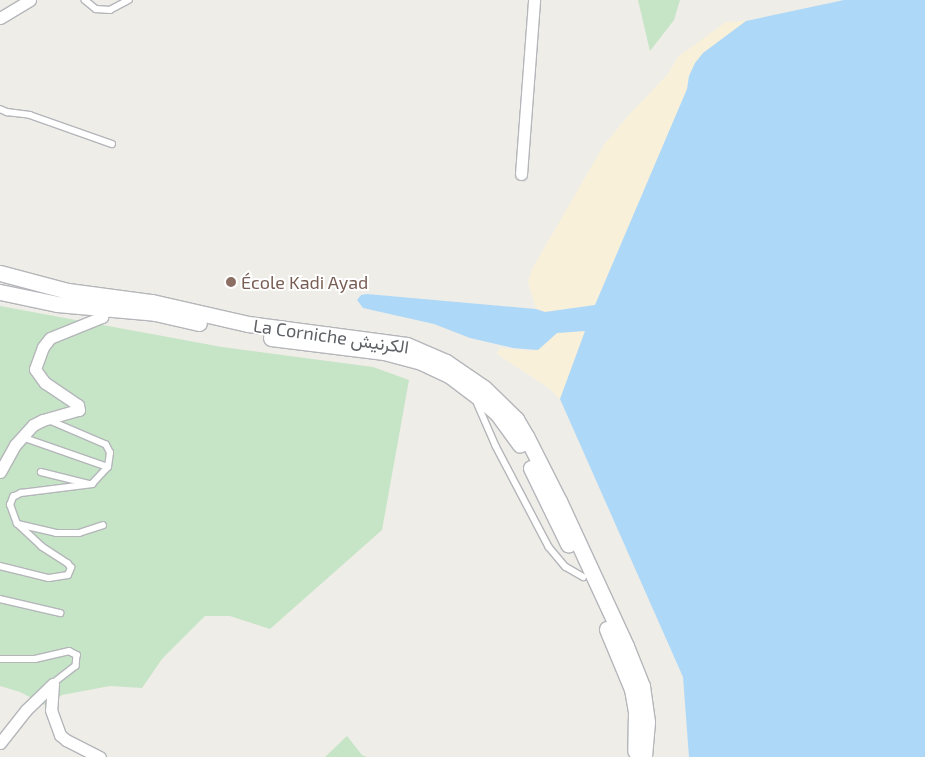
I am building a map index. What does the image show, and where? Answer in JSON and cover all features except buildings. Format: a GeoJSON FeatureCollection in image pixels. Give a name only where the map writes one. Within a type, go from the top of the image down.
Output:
{"type":"FeatureCollection","features":[{"type":"Feature","properties":{"kind":"main road","name":"La Corniche الكرنيش"},"geometry":{"type":"LineString","coordinates":[[0,273],[107,303],[262,336],[395,354],[421,362],[449,375],[476,394],[501,419],[523,451],[584,577],[632,688],[636,712],[634,757]]}},
{"type":"Feature","properties":{"kind":"main road","name":"La Corniche الكرنيش"},"geometry":{"type":"LineString","coordinates":[[0,292],[56,304],[107,303],[171,306],[263,327],[407,345],[446,362],[484,388],[516,419],[526,436],[559,501],[629,652],[642,686],[645,704],[647,722],[644,757]]}},
{"type":"Feature","properties":{"kind":"street"},"geometry":{"type":"LineString","coordinates":[[0,18],[30,0]]}},
{"type":"Feature","properties":{"kind":"street"},"geometry":{"type":"LineString","coordinates":[[521,174],[534,0]]}},
{"type":"Feature","properties":{"kind":"street"},"geometry":{"type":"LineString","coordinates":[[0,472],[22,437],[33,425],[46,419],[72,413],[80,408],[45,382],[35,369],[43,347],[50,338],[102,317],[107,303]]}},
{"type":"Feature","properties":{"kind":"street"},"geometry":{"type":"LineString","coordinates":[[0,743],[26,710],[54,684]]}},
{"type":"Feature","properties":{"kind":"street"},"geometry":{"type":"LineString","coordinates":[[54,684],[50,710],[60,735],[100,757]]}},
{"type":"Feature","properties":{"kind":"lane"},"geometry":{"type":"LineString","coordinates":[[85,0],[96,9],[110,10],[129,0]]}},
{"type":"Feature","properties":{"kind":"lane"},"geometry":{"type":"LineString","coordinates":[[0,109],[7,112],[30,115],[112,144]]}},
{"type":"Feature","properties":{"kind":"lane"},"geometry":{"type":"LineString","coordinates":[[476,394],[478,407],[490,434],[549,547],[566,567],[584,577]]}},
{"type":"Feature","properties":{"kind":"lane"},"geometry":{"type":"LineString","coordinates":[[0,566],[55,579],[65,577],[70,572],[68,564],[42,547],[17,524],[10,505],[13,497],[22,493],[92,484],[108,467],[110,453],[106,445],[46,419]]}},
{"type":"Feature","properties":{"kind":"lane"},"geometry":{"type":"LineString","coordinates":[[22,437],[108,467]]}},
{"type":"Feature","properties":{"kind":"lane"},"geometry":{"type":"LineString","coordinates":[[41,472],[92,484]]}},
{"type":"Feature","properties":{"kind":"lane"},"geometry":{"type":"LineString","coordinates":[[17,524],[56,533],[79,533],[104,526]]}},
{"type":"Feature","properties":{"kind":"lane"},"geometry":{"type":"LineString","coordinates":[[0,599],[60,613]]}},
{"type":"Feature","properties":{"kind":"lane"},"geometry":{"type":"LineString","coordinates":[[0,659],[35,659],[69,651],[78,654],[76,666],[54,684]]}},
{"type":"Feature","properties":{"kind":"green space"},"geometry":{"type":"Polygon","coordinates":[[[638,0],[680,0],[674,20],[650,51],[638,0]]]}},
{"type":"Feature","properties":{"kind":"green space"},"geometry":{"type":"Polygon","coordinates":[[[0,306],[222,347],[373,367],[409,380],[382,530],[270,629],[230,616],[205,616],[162,659],[142,688],[110,686],[62,695],[45,705],[20,692],[0,686],[0,306]]]}},
{"type":"Feature","properties":{"kind":"green space"},"geometry":{"type":"Polygon","coordinates":[[[347,736],[362,755],[367,757],[325,757],[347,736]]]}},
{"type":"Feature","properties":{"kind":"sand"},"geometry":{"type":"Polygon","coordinates":[[[746,21],[703,53],[689,76],[687,89],[595,305],[545,312],[536,309],[528,282],[532,269],[604,145],[628,116],[668,74],[678,57],[726,22],[746,21]]]}},
{"type":"Feature","properties":{"kind":"sand"},"geometry":{"type":"Polygon","coordinates":[[[585,331],[560,399],[549,388],[497,354],[500,348],[531,351],[541,348],[557,333],[585,331]]]}},
{"type":"Feature","properties":{"kind":"water"},"geometry":{"type":"Polygon","coordinates":[[[844,0],[925,0],[925,757],[689,757],[683,677],[560,399],[585,331],[557,333],[538,350],[513,348],[470,338],[434,324],[363,308],[357,300],[361,295],[367,294],[536,309],[545,312],[595,305],[687,89],[689,76],[695,63],[703,53],[746,21],[844,0]]]}},
{"type":"Feature","properties":{"kind":"place","name":"École Kadi Ayad"},"geometry":{"type":"Point","coordinates":[231,282]}}]}
